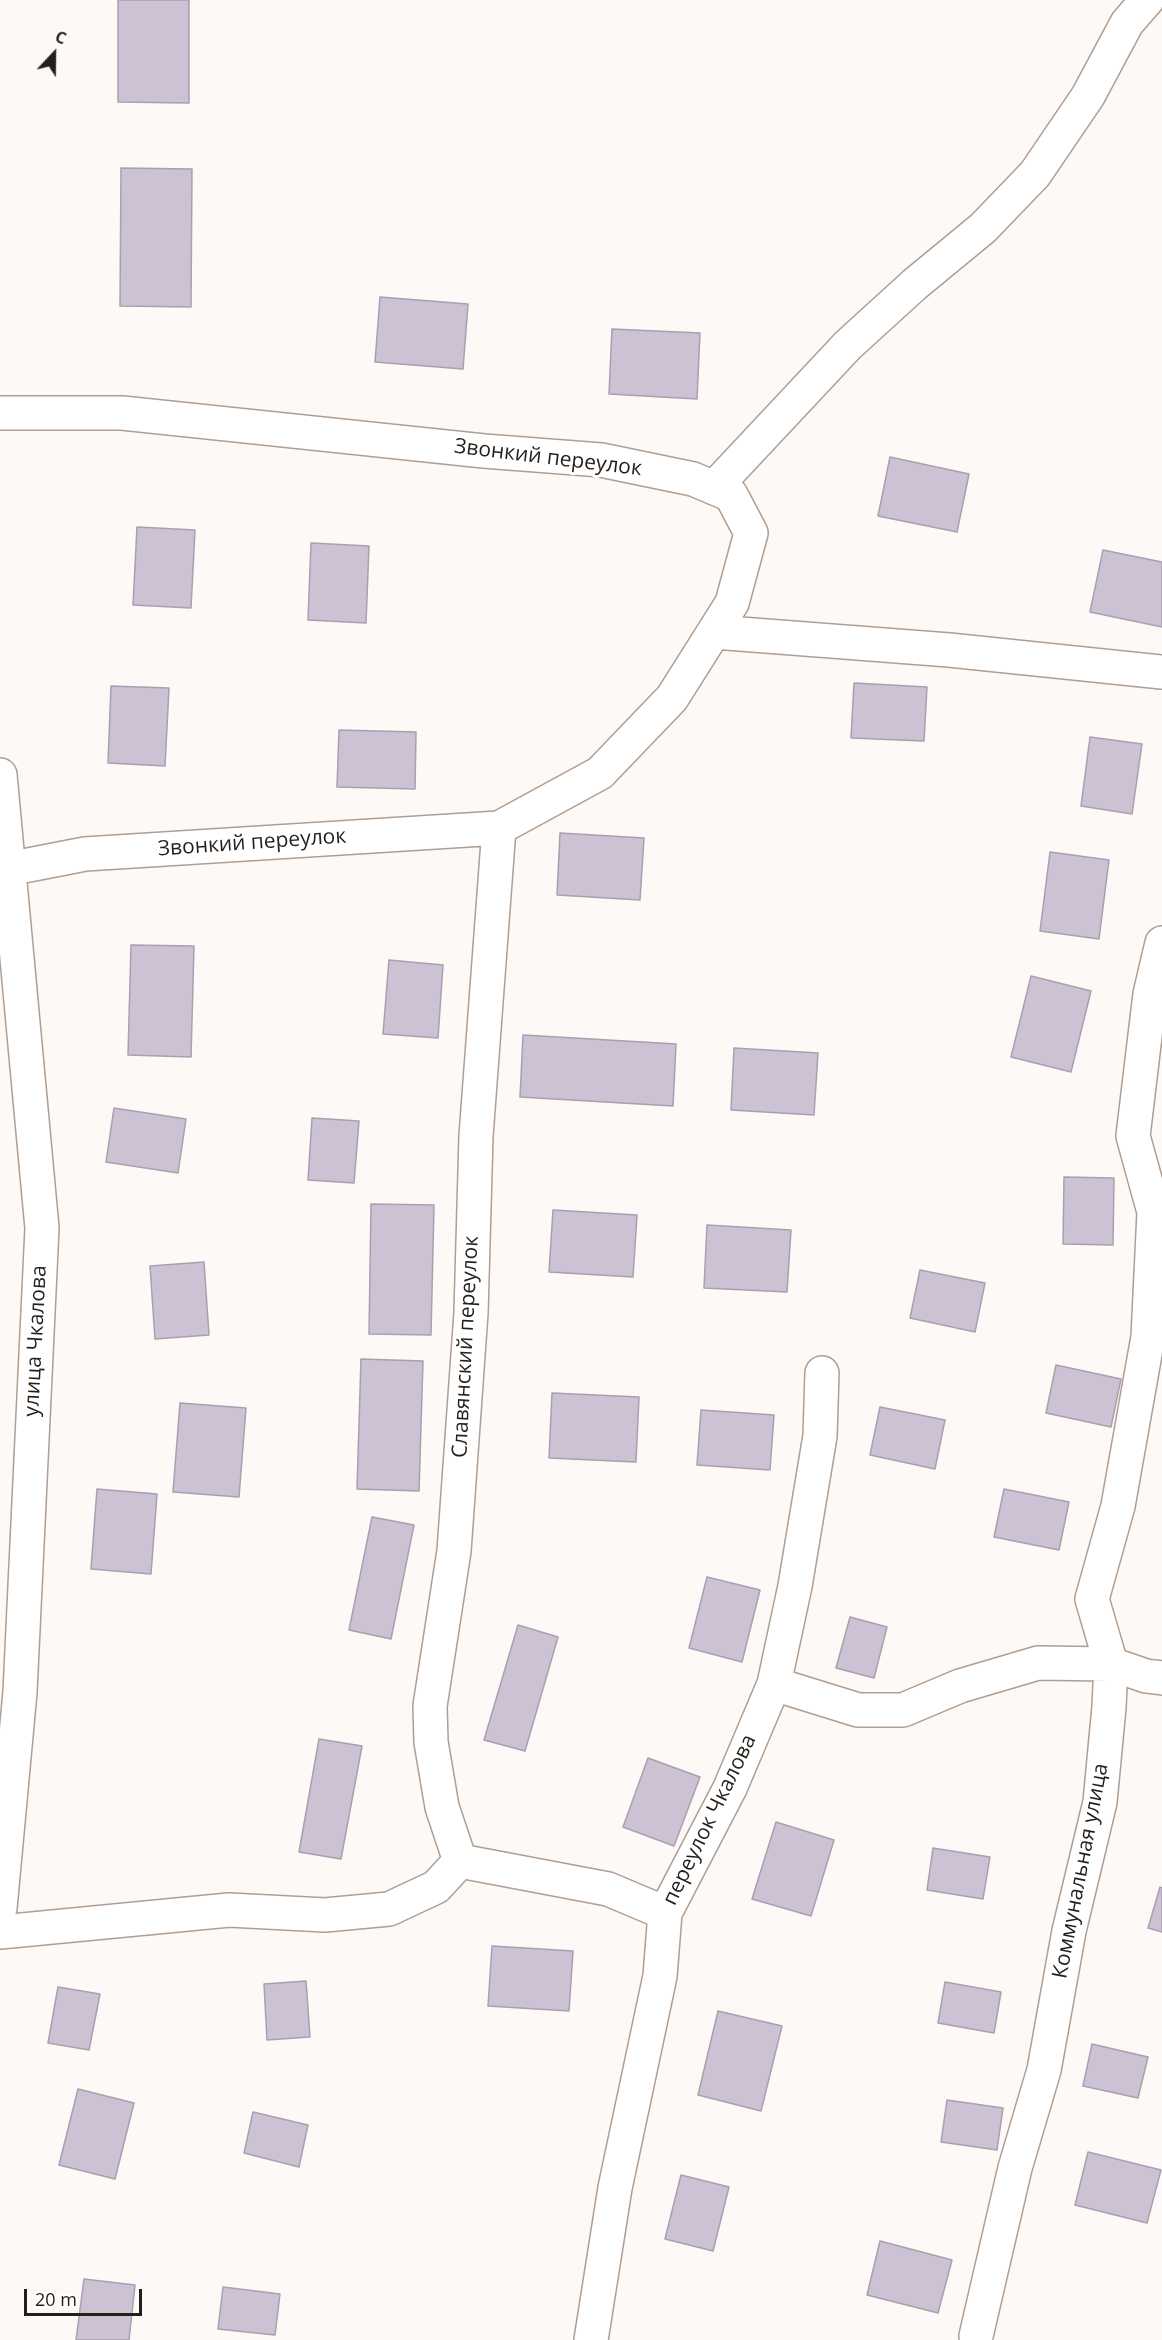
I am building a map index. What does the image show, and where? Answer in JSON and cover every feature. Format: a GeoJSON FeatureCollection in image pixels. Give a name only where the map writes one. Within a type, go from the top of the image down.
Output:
{"type":"FeatureCollection","features":[{"type":"Feature","properties":{"kind":"street"},"geometry":{"type":"LineString","coordinates":[[714,488],[848,345],[915,284],[982,228],[1035,174],[1088,96],[1127,23],[1147,0]]}},
{"type":"Feature","properties":{"kind":"street","name":"Звонкий переулок"},"geometry":{"type":"LineString","coordinates":[[0,413],[122,413],[484,451],[601,460],[693,479],[731,495],[751,533],[732,603],[672,698],[600,773],[499,828],[85,854],[9,869]]}},
{"type":"Feature","properties":{"kind":"street"},"geometry":{"type":"LineString","coordinates":[[714,632],[949,650],[1162,672]]}},
{"type":"Feature","properties":{"kind":"street","name":"улица Чкалова"},"geometry":{"type":"LineString","coordinates":[[0,775],[42,1228],[13,1580],[20,1692],[0,1908]]}},
{"type":"Feature","properties":{"kind":"street","name":"Славянский переулок"},"geometry":{"type":"LineString","coordinates":[[460,1861],[442,1807],[431,1742],[430,1706],[454,1551],[471,1312],[476,1136],[499,828]]}},
{"type":"Feature","properties":{"kind":"street","name":"Коммунальная улица"},"geometry":{"type":"LineString","coordinates":[[976,2336],[1015,2169],[1044,2070],[1069,1931],[1100,1802],[1111,1664],[1092,1599],[1118,1506],[1148,1337],[1154,1212],[1133,1136],[1150,994],[1162,943]]}},
{"type":"Feature","properties":{"kind":"street","name":"переулок Чкалова"},"geometry":{"type":"LineString","coordinates":[[591,2340],[615,2188],[660,1976],[665,1912],[729,1788],[774,1684],[795,1586],[820,1436],[822,1373]]}},
{"type":"Feature","properties":{"kind":"street"},"geometry":{"type":"LineString","coordinates":[[774,1684],[858,1710],[903,1710],[960,1686],[1038,1663],[1111,1664],[1146,1676],[1162,1678]]}},
{"type":"Feature","properties":{"kind":"street"},"geometry":{"type":"LineString","coordinates":[[0,1932],[230,1910],[325,1915],[389,1909],[436,1887],[460,1861],[608,1890],[665,1912]]}},
{"type":"Feature","properties":{"kind":"building"},"geometry":{"type":"Polygon","coordinates":[[[118,0],[189,0],[189,103],[118,102],[118,0]]]}},
{"type":"Feature","properties":{"kind":"building"},"geometry":{"type":"Polygon","coordinates":[[[121,168],[192,169],[191,307],[120,306],[121,168]]]}},
{"type":"Feature","properties":{"kind":"building"},"geometry":{"type":"Polygon","coordinates":[[[380,297],[468,304],[463,369],[375,362],[380,297]]]}},
{"type":"Feature","properties":{"kind":"building"},"geometry":{"type":"Polygon","coordinates":[[[612,329],[700,333],[697,399],[609,394],[612,329]]]}},
{"type":"Feature","properties":{"kind":"building"},"geometry":{"type":"Polygon","coordinates":[[[890,457],[969,474],[957,532],[878,516],[890,457]]]}},
{"type":"Feature","properties":{"kind":"building"},"geometry":{"type":"Polygon","coordinates":[[[137,527],[195,530],[191,608],[133,605],[137,527]]]}},
{"type":"Feature","properties":{"kind":"building"},"geometry":{"type":"Polygon","coordinates":[[[311,543],[369,546],[366,623],[308,620],[311,543]]]}},
{"type":"Feature","properties":{"kind":"building"},"geometry":{"type":"Polygon","coordinates":[[[1103,550],[1162,562],[1162,627],[1090,612],[1103,550]]]}},
{"type":"Feature","properties":{"kind":"building"},"geometry":{"type":"Polygon","coordinates":[[[854,683],[927,687],[924,741],[851,738],[854,683]]]}},
{"type":"Feature","properties":{"kind":"building"},"geometry":{"type":"Polygon","coordinates":[[[111,686],[169,688],[165,766],[108,763],[111,686]]]}},
{"type":"Feature","properties":{"kind":"building"},"geometry":{"type":"Polygon","coordinates":[[[339,730],[416,732],[415,789],[337,787],[339,730]]]}},
{"type":"Feature","properties":{"kind":"building"},"geometry":{"type":"Polygon","coordinates":[[[1090,737],[1142,744],[1132,814],[1081,806],[1090,737]]]}},
{"type":"Feature","properties":{"kind":"building"},"geometry":{"type":"Polygon","coordinates":[[[560,833],[644,838],[640,900],[557,895],[560,833]]]}},
{"type":"Feature","properties":{"kind":"building"},"geometry":{"type":"Polygon","coordinates":[[[1050,852],[1109,860],[1099,939],[1040,931],[1050,852]]]}},
{"type":"Feature","properties":{"kind":"building"},"geometry":{"type":"Polygon","coordinates":[[[131,945],[194,946],[191,1057],[128,1055],[131,945]]]}},
{"type":"Feature","properties":{"kind":"building"},"geometry":{"type":"Polygon","coordinates":[[[389,960],[443,965],[438,1038],[383,1034],[389,960]]]}},
{"type":"Feature","properties":{"kind":"building"},"geometry":{"type":"Polygon","coordinates":[[[1031,976],[1091,991],[1071,1072],[1011,1057],[1031,976]]]}},
{"type":"Feature","properties":{"kind":"building"},"geometry":{"type":"Polygon","coordinates":[[[523,1035],[676,1044],[673,1106],[520,1097],[523,1035]]]}},
{"type":"Feature","properties":{"kind":"building"},"geometry":{"type":"Polygon","coordinates":[[[734,1048],[818,1053],[814,1115],[731,1110],[734,1048]]]}},
{"type":"Feature","properties":{"kind":"building"},"geometry":{"type":"Polygon","coordinates":[[[114,1108],[186,1119],[178,1173],[106,1162],[114,1108]]]}},
{"type":"Feature","properties":{"kind":"building"},"geometry":{"type":"Polygon","coordinates":[[[312,1118],[359,1121],[354,1183],[308,1180],[312,1118]]]}},
{"type":"Feature","properties":{"kind":"building"},"geometry":{"type":"Polygon","coordinates":[[[1064,1177],[1114,1178],[1113,1245],[1063,1244],[1064,1177]]]}},
{"type":"Feature","properties":{"kind":"building"},"geometry":{"type":"Polygon","coordinates":[[[371,1204],[434,1205],[431,1335],[369,1334],[371,1204]]]}},
{"type":"Feature","properties":{"kind":"building"},"geometry":{"type":"Polygon","coordinates":[[[553,1210],[637,1215],[633,1277],[549,1272],[553,1210]]]}},
{"type":"Feature","properties":{"kind":"building"},"geometry":{"type":"Polygon","coordinates":[[[707,1225],[791,1230],[787,1292],[704,1288],[707,1225]]]}},
{"type":"Feature","properties":{"kind":"building"},"geometry":{"type":"Polygon","coordinates":[[[204,1262],[209,1335],[155,1339],[150,1266],[204,1262]]]}},
{"type":"Feature","properties":{"kind":"building"},"geometry":{"type":"Polygon","coordinates":[[[920,1270],[985,1283],[975,1332],[910,1318],[920,1270]]]}},
{"type":"Feature","properties":{"kind":"building"},"geometry":{"type":"Polygon","coordinates":[[[361,1359],[423,1361],[419,1491],[357,1489],[361,1359]]]}},
{"type":"Feature","properties":{"kind":"building"},"geometry":{"type":"Polygon","coordinates":[[[1056,1365],[1121,1379],[1111,1427],[1046,1413],[1056,1365]]]}},
{"type":"Feature","properties":{"kind":"building"},"geometry":{"type":"Polygon","coordinates":[[[552,1393],[639,1397],[636,1462],[549,1458],[552,1393]]]}},
{"type":"Feature","properties":{"kind":"building"},"geometry":{"type":"Polygon","coordinates":[[[180,1403],[246,1408],[239,1497],[173,1492],[180,1403]]]}},
{"type":"Feature","properties":{"kind":"building"},"geometry":{"type":"Polygon","coordinates":[[[880,1407],[945,1420],[935,1469],[870,1455],[880,1407]]]}},
{"type":"Feature","properties":{"kind":"building"},"geometry":{"type":"Polygon","coordinates":[[[701,1410],[774,1415],[770,1470],[697,1465],[701,1410]]]}},
{"type":"Feature","properties":{"kind":"building"},"geometry":{"type":"Polygon","coordinates":[[[97,1489],[157,1494],[151,1574],[91,1569],[97,1489]]]}},
{"type":"Feature","properties":{"kind":"building"},"geometry":{"type":"Polygon","coordinates":[[[1004,1489],[1069,1502],[1059,1550],[994,1537],[1004,1489]]]}},
{"type":"Feature","properties":{"kind":"building"},"geometry":{"type":"Polygon","coordinates":[[[372,1517],[414,1525],[391,1639],[349,1630],[372,1517]]]}},
{"type":"Feature","properties":{"kind":"building"},"geometry":{"type":"Polygon","coordinates":[[[707,1577],[760,1590],[742,1662],[689,1648],[707,1577]]]}},
{"type":"Feature","properties":{"kind":"building"},"geometry":{"type":"Polygon","coordinates":[[[850,1617],[887,1627],[874,1678],[836,1668],[850,1617]]]}},
{"type":"Feature","properties":{"kind":"building"},"geometry":{"type":"Polygon","coordinates":[[[518,1625],[558,1637],[525,1751],[484,1740],[518,1625]]]}},
{"type":"Feature","properties":{"kind":"building"},"geometry":{"type":"Polygon","coordinates":[[[319,1739],[362,1746],[341,1859],[299,1852],[319,1739]]]}},
{"type":"Feature","properties":{"kind":"building"},"geometry":{"type":"Polygon","coordinates":[[[648,1758],[700,1777],[674,1846],[623,1827],[648,1758]]]}},
{"type":"Feature","properties":{"kind":"building"},"geometry":{"type":"Polygon","coordinates":[[[776,1822],[834,1840],[811,1916],[752,1899],[776,1822]]]}},
{"type":"Feature","properties":{"kind":"building"},"geometry":{"type":"Polygon","coordinates":[[[933,1848],[990,1857],[983,1899],[927,1890],[933,1848]]]}},
{"type":"Feature","properties":{"kind":"building"},"geometry":{"type":"Polygon","coordinates":[[[1160,1887],[1162,1888],[1162,1932],[1148,1928],[1160,1887]]]}},
{"type":"Feature","properties":{"kind":"building"},"geometry":{"type":"Polygon","coordinates":[[[492,1946],[573,1951],[569,2011],[488,2006],[492,1946]]]}},
{"type":"Feature","properties":{"kind":"building"},"geometry":{"type":"Polygon","coordinates":[[[306,1981],[310,2037],[267,2040],[264,1984],[306,1981]]]}},
{"type":"Feature","properties":{"kind":"building"},"geometry":{"type":"Polygon","coordinates":[[[945,1982],[1001,1992],[994,2033],[938,2023],[945,1982]]]}},
{"type":"Feature","properties":{"kind":"building"},"geometry":{"type":"Polygon","coordinates":[[[58,1987],[100,1994],[89,2050],[48,2043],[58,1987]]]}},
{"type":"Feature","properties":{"kind":"building"},"geometry":{"type":"Polygon","coordinates":[[[718,2011],[782,2026],[761,2111],[698,2095],[718,2011]]]}},
{"type":"Feature","properties":{"kind":"building"},"geometry":{"type":"Polygon","coordinates":[[[1092,2044],[1148,2057],[1138,2098],[1083,2086],[1092,2044]]]}},
{"type":"Feature","properties":{"kind":"building"},"geometry":{"type":"Polygon","coordinates":[[[78,2089],[134,2103],[115,2179],[59,2165],[78,2089]]]}},
{"type":"Feature","properties":{"kind":"building"},"geometry":{"type":"Polygon","coordinates":[[[947,2100],[1003,2108],[997,2150],[941,2142],[947,2100]]]}},
{"type":"Feature","properties":{"kind":"building"},"geometry":{"type":"Polygon","coordinates":[[[253,2112],[308,2125],[299,2167],[244,2153],[253,2112]]]}},
{"type":"Feature","properties":{"kind":"building"},"geometry":{"type":"Polygon","coordinates":[[[1088,2152],[1161,2170],[1147,2223],[1075,2205],[1088,2152]]]}},
{"type":"Feature","properties":{"kind":"building"},"geometry":{"type":"Polygon","coordinates":[[[681,2175],[729,2187],[713,2251],[665,2239],[681,2175]]]}},
{"type":"Feature","properties":{"kind":"building"},"geometry":{"type":"Polygon","coordinates":[[[880,2241],[952,2260],[938,2313],[867,2295],[880,2241]]]}},
{"type":"Feature","properties":{"kind":"building"},"geometry":{"type":"Polygon","coordinates":[[[84,2279],[135,2285],[129,2340],[76,2340],[84,2279]]]}},
{"type":"Feature","properties":{"kind":"building"},"geometry":{"type":"Polygon","coordinates":[[[223,2287],[280,2294],[275,2335],[218,2329],[223,2287]]]}}]}
